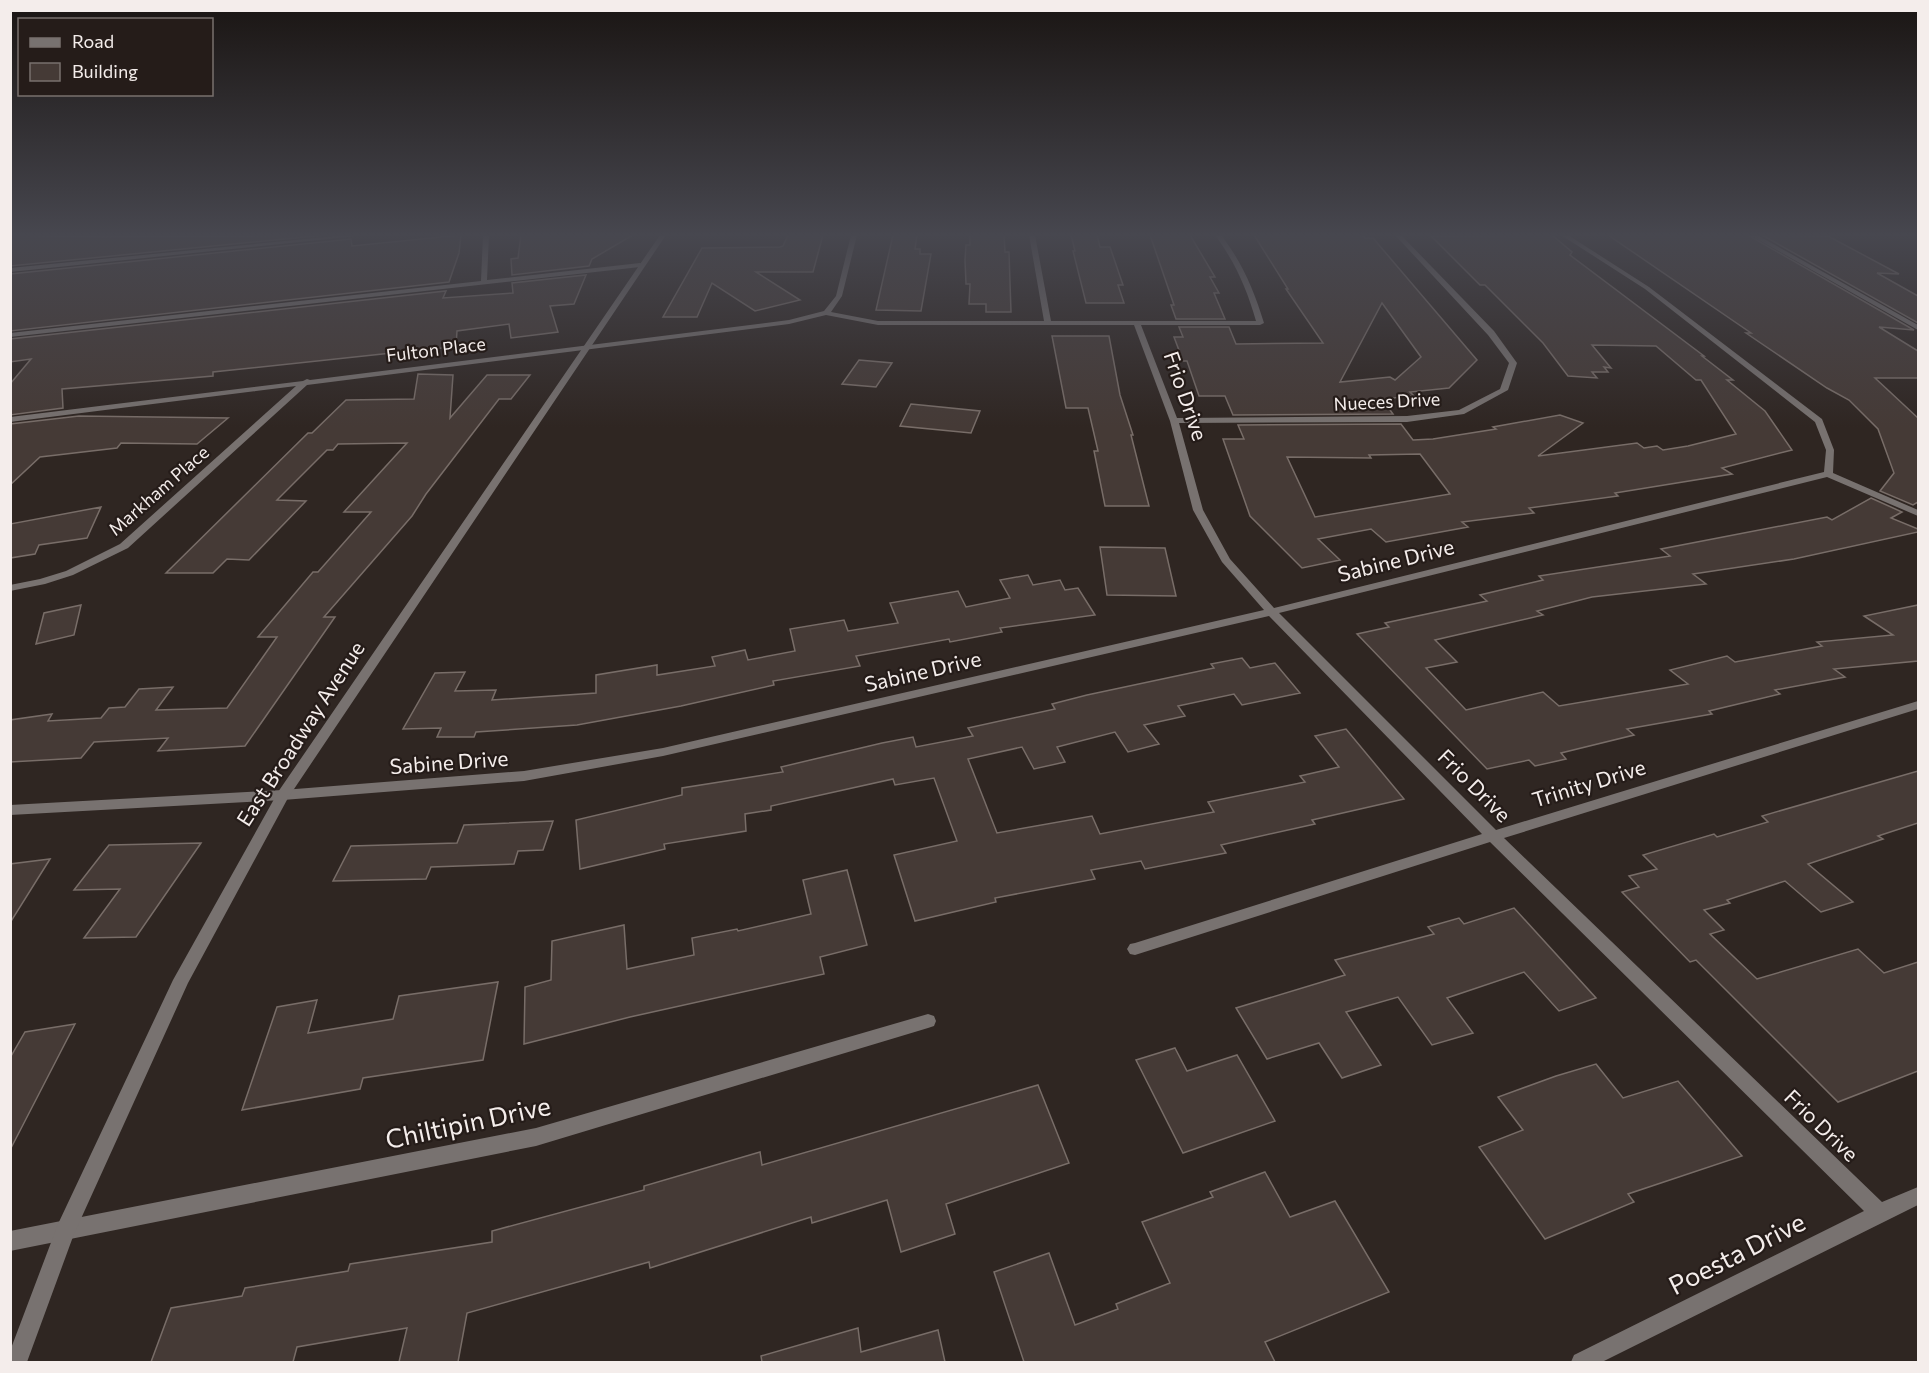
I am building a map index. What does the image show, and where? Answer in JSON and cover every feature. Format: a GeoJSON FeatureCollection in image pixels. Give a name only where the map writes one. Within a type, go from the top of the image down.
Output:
{"type":"FeatureCollection","features":[{"type":"Feature","properties":{"kind":"street"},"geometry":{"type":"LineString","coordinates":[[10,335],[325,299]]}},
{"type":"Feature","properties":{"kind":"street","name":"East Broadway Avenue"},"geometry":{"type":"LineString","coordinates":[[17,1362],[65,1231],[181,980],[283,795],[618,299]]}},
{"type":"Feature","properties":{"kind":"street"},"geometry":{"type":"LineString","coordinates":[[826,313],[837,299]]}},
{"type":"Feature","properties":{"kind":"street"},"geometry":{"type":"LineString","coordinates":[[1044,299],[1048,323]]}},
{"type":"Feature","properties":{"kind":"street","name":"Fulton Place"},"geometry":{"type":"LineString","coordinates":[[10,420],[789,322],[826,313],[878,323],[1260,323],[1253,299]]}},
{"type":"Feature","properties":{"kind":"street","name":"Nueces Drive"},"geometry":{"type":"LineString","coordinates":[[1174,421],[1407,419],[1461,412],[1504,390],[1513,363],[1491,333],[1459,299]]}},
{"type":"Feature","properties":{"kind":"street"},"geometry":{"type":"LineString","coordinates":[[1661,299],[1819,421],[1830,450],[1828,474],[1918,513]]}},
{"type":"Feature","properties":{"kind":"street"},"geometry":{"type":"LineString","coordinates":[[1867,299],[1918,328]]}},
{"type":"Feature","properties":{"kind":"street","name":"Frio Drive"},"geometry":{"type":"LineString","coordinates":[[1137,323],[1174,421],[1198,510],[1226,560],[1271,612],[1493,836],[1880,1213]]}},
{"type":"Feature","properties":{"kind":"street","name":"Markham Place"},"geometry":{"type":"LineString","coordinates":[[10,588],[39,583],[91,566],[124,546],[307,381]]}},
{"type":"Feature","properties":{"kind":"street","name":"Sabine Drive"},"geometry":{"type":"LineString","coordinates":[[10,810],[283,795],[524,777],[663,752],[1271,612],[1828,474]]}},
{"type":"Feature","properties":{"kind":"street","name":"Trinity Drive"},"geometry":{"type":"LineString","coordinates":[[1135,950],[1493,836],[1918,705]]}},
{"type":"Feature","properties":{"kind":"street","name":"Chiltipin Drive"},"geometry":{"type":"LineString","coordinates":[[10,1241],[536,1137],[928,1021]]}},
{"type":"Feature","properties":{"kind":"street","name":"Poesta Drive"},"geometry":{"type":"LineString","coordinates":[[1581,1362],[1918,1196]]}},
{"type":"Feature","properties":{"kind":"building"},"geometry":{"type":"Polygon","coordinates":[[[10,299],[296,299],[10,331],[10,299]]]}},
{"type":"Feature","properties":{"kind":"building"},"geometry":{"type":"Polygon","coordinates":[[[373,299],[576,299],[574,304],[550,306],[558,332],[511,338],[509,324],[457,331],[456,346],[390,355],[392,353],[213,372],[213,376],[62,389],[63,408],[10,415],[10,384],[31,359],[10,362],[10,339],[373,299]]]}},
{"type":"Feature","properties":{"kind":"building"},"geometry":{"type":"Polygon","coordinates":[[[673,299],[705,299],[697,317],[663,317],[673,299]]]}},
{"type":"Feature","properties":{"kind":"building"},"geometry":{"type":"Polygon","coordinates":[[[737,299],[800,300],[755,311],[737,299]]]}},
{"type":"Feature","properties":{"kind":"building"},"geometry":{"type":"Polygon","coordinates":[[[878,299],[923,299],[921,311],[876,310],[878,299]]]}},
{"type":"Feature","properties":{"kind":"building"},"geometry":{"type":"Polygon","coordinates":[[[969,299],[1011,299],[1011,312],[986,312],[986,304],[969,304],[969,299]]]}},
{"type":"Feature","properties":{"kind":"building"},"geometry":{"type":"Polygon","coordinates":[[[1085,299],[1123,299],[1124,303],[1086,303],[1085,299]]]}},
{"type":"Feature","properties":{"kind":"building"},"geometry":{"type":"Polygon","coordinates":[[[1172,299],[1217,299],[1225,319],[1176,319],[1171,305],[1174,305],[1172,299]]]}},
{"type":"Feature","properties":{"kind":"building"},"geometry":{"type":"Polygon","coordinates":[[[1293,299],[1425,299],[1477,360],[1449,388],[1410,392],[1414,396],[1382,399],[1393,414],[1233,415],[1225,396],[1199,396],[1187,361],[1183,361],[1174,337],[1183,337],[1179,327],[1229,327],[1236,344],[1323,343],[1293,299]],[[1382,303],[1340,382],[1390,377],[1395,380],[1421,357],[1382,303]]]}},
{"type":"Feature","properties":{"kind":"building"},"geometry":{"type":"Polygon","coordinates":[[[1499,299],[1628,299],[1733,380],[1727,380],[1765,411],[1792,450],[1722,468],[1732,474],[1615,493],[1618,496],[1529,508],[1534,513],[1462,522],[1468,527],[1386,542],[1371,529],[1318,539],[1340,560],[1302,568],[1250,516],[1223,439],[1244,439],[1238,425],[1401,424],[1413,440],[1496,429],[1493,427],[1560,415],[1583,423],[1538,456],[1637,443],[1644,448],[1657,446],[1663,450],[1736,434],[1701,380],[1696,380],[1656,346],[1592,345],[1611,368],[1604,367],[1608,372],[1592,372],[1597,378],[1568,376],[1543,343],[1499,299]],[[1420,454],[1369,455],[1371,458],[1287,457],[1315,517],[1450,494],[1420,454]]]}},
{"type":"Feature","properties":{"kind":"building"},"geometry":{"type":"Polygon","coordinates":[[[1701,299],[1860,299],[1914,330],[1879,327],[1918,351],[1918,378],[1875,378],[1918,418],[1918,502],[1913,505],[1880,491],[1894,473],[1878,429],[1849,400],[1827,388],[1746,333],[1751,333],[1701,299]]]}},
{"type":"Feature","properties":{"kind":"building"},"geometry":{"type":"Polygon","coordinates":[[[1876,299],[1918,299],[1918,323],[1876,299]]]}},
{"type":"Feature","properties":{"kind":"building"},"geometry":{"type":"Polygon","coordinates":[[[1052,336],[1109,336],[1120,395],[1133,435],[1131,435],[1149,506],[1105,506],[1094,451],[1098,451],[1088,408],[1066,408],[1052,336]]]}},
{"type":"Feature","properties":{"kind":"building"},"geometry":{"type":"Polygon","coordinates":[[[859,360],[892,363],[876,387],[842,384],[859,360]]]}},
{"type":"Feature","properties":{"kind":"building"},"geometry":{"type":"Polygon","coordinates":[[[418,374],[453,375],[450,418],[487,375],[530,375],[511,399],[499,399],[426,494],[412,516],[324,617],[335,617],[245,746],[158,751],[168,738],[94,742],[81,758],[10,762],[10,720],[52,714],[48,721],[101,718],[109,708],[125,707],[139,689],[173,687],[156,710],[227,708],[277,637],[258,637],[313,572],[318,572],[371,512],[344,512],[407,443],[338,444],[333,450],[327,450],[277,500],[306,501],[249,560],[227,559],[213,573],[166,573],[308,433],[312,433],[346,400],[414,399],[418,374]]]}},
{"type":"Feature","properties":{"kind":"building"},"geometry":{"type":"Polygon","coordinates":[[[911,404],[980,411],[971,433],[900,426],[911,404]]]}},
{"type":"Feature","properties":{"kind":"building"},"geometry":{"type":"Polygon","coordinates":[[[79,416],[228,418],[197,444],[121,443],[117,448],[40,457],[10,485],[10,424],[79,416]]]}},
{"type":"Feature","properties":{"kind":"building"},"geometry":{"type":"Polygon","coordinates":[[[1871,498],[1902,512],[1891,518],[1918,529],[1918,532],[1794,559],[1693,574],[1706,584],[1592,597],[1537,611],[1543,615],[1435,640],[1457,662],[1426,668],[1466,710],[1543,692],[1559,706],[1688,684],[1670,670],[1727,656],[1735,662],[1822,646],[1817,642],[1893,635],[1864,616],[1918,605],[1918,661],[1834,669],[1845,677],[1775,690],[1780,694],[1709,711],[1712,714],[1627,729],[1634,735],[1561,753],[1566,759],[1535,766],[1529,760],[1487,769],[1357,634],[1389,627],[1385,623],[1487,601],[1480,595],[1543,580],[1539,576],[1670,556],[1661,549],[1827,517],[1832,520],[1871,498]]]}},
{"type":"Feature","properties":{"kind":"building"},"geometry":{"type":"Polygon","coordinates":[[[101,507],[87,538],[39,545],[35,554],[10,558],[10,524],[101,507]]]}},
{"type":"Feature","properties":{"kind":"building"},"geometry":{"type":"Polygon","coordinates":[[[1100,547],[1165,548],[1176,596],[1107,595],[1100,547]]]}},
{"type":"Feature","properties":{"kind":"building"},"geometry":{"type":"Polygon","coordinates":[[[1028,575],[1033,585],[1060,580],[1065,590],[1078,588],[1095,615],[1000,628],[1002,632],[856,656],[860,666],[773,681],[774,685],[681,706],[577,725],[476,732],[474,737],[437,737],[441,728],[403,729],[435,673],[465,672],[455,691],[496,690],[492,700],[596,693],[596,675],[657,665],[657,675],[715,666],[712,657],[745,650],[748,660],[795,651],[790,629],[844,620],[848,631],[898,623],[890,603],[958,591],[966,607],[1010,598],[1000,580],[1028,575]]]}},
{"type":"Feature","properties":{"kind":"building"},"geometry":{"type":"Polygon","coordinates":[[[81,605],[74,635],[36,644],[44,613],[81,605]]]}},
{"type":"Feature","properties":{"kind":"building"},"geometry":{"type":"Polygon","coordinates":[[[1242,658],[1250,668],[1275,663],[1300,693],[1242,705],[1234,694],[1178,706],[1185,716],[1144,725],[1159,744],[1128,752],[1115,732],[1057,747],[1065,762],[1034,769],[1022,747],[968,759],[997,833],[1092,816],[1100,834],[1214,812],[1208,802],[1305,782],[1300,776],[1339,767],[1315,736],[1346,729],[1404,799],[1312,820],[1315,824],[1221,845],[1226,853],[1145,869],[1141,861],[1091,870],[1095,879],[995,898],[996,902],[915,921],[894,855],[957,841],[934,778],[895,785],[893,779],[771,806],[771,810],[745,814],[746,831],[664,844],[665,849],[580,869],[576,820],[682,795],[682,788],[783,772],[781,767],[882,743],[913,737],[916,747],[973,736],[968,728],[1055,709],[1052,704],[1214,668],[1211,664],[1242,658]]]}},
{"type":"Feature","properties":{"kind":"building"},"geometry":{"type":"Polygon","coordinates":[[[1918,771],[1918,823],[1878,836],[1883,839],[1808,864],[1853,902],[1821,912],[1785,881],[1727,900],[1730,903],[1704,910],[1724,930],[1710,934],[1757,979],[1858,949],[1884,973],[1918,962],[1918,1071],[1838,1102],[1696,960],[1690,962],[1622,892],[1639,887],[1629,876],[1657,869],[1643,855],[1714,834],[1717,837],[1768,822],[1762,816],[1918,771]]]}},
{"type":"Feature","properties":{"kind":"building"},"geometry":{"type":"Polygon","coordinates":[[[553,821],[543,850],[518,851],[514,864],[431,867],[426,879],[333,881],[351,846],[457,843],[464,825],[553,821]]]}},
{"type":"Feature","properties":{"kind":"building"},"geometry":{"type":"Polygon","coordinates":[[[201,843],[136,937],[84,938],[120,889],[74,890],[109,845],[201,843]]]}},
{"type":"Feature","properties":{"kind":"building"},"geometry":{"type":"Polygon","coordinates":[[[50,859],[10,923],[10,864],[50,859]]]}},
{"type":"Feature","properties":{"kind":"building"},"geometry":{"type":"Polygon","coordinates":[[[847,870],[867,945],[820,957],[824,974],[630,1017],[524,1044],[525,987],[551,980],[552,941],[624,925],[627,969],[694,955],[692,938],[737,929],[738,931],[811,914],[803,880],[847,870]]]}},
{"type":"Feature","properties":{"kind":"building"},"geometry":{"type":"Polygon","coordinates":[[[1514,908],[1596,998],[1559,1011],[1524,972],[1447,998],[1473,1033],[1432,1045],[1398,997],[1346,1012],[1381,1065],[1342,1078],[1319,1043],[1267,1059],[1236,1008],[1345,975],[1335,960],[1434,934],[1428,927],[1459,918],[1464,924],[1514,908]]]}},
{"type":"Feature","properties":{"kind":"building"},"geometry":{"type":"Polygon","coordinates":[[[498,982],[483,1060],[363,1078],[360,1089],[242,1110],[277,1007],[317,1000],[308,1033],[393,1019],[399,996],[498,982]]]}},
{"type":"Feature","properties":{"kind":"building"},"geometry":{"type":"Polygon","coordinates":[[[75,1024],[10,1150],[10,1058],[25,1032],[75,1024]]]}},
{"type":"Feature","properties":{"kind":"building"},"geometry":{"type":"Polygon","coordinates":[[[1175,1048],[1187,1071],[1237,1055],[1275,1121],[1183,1153],[1136,1060],[1175,1048]]]}},
{"type":"Feature","properties":{"kind":"building"},"geometry":{"type":"Polygon","coordinates":[[[1596,1064],[1623,1098],[1678,1081],[1742,1156],[1628,1194],[1634,1202],[1545,1239],[1479,1147],[1523,1130],[1498,1097],[1596,1064]]]}},
{"type":"Feature","properties":{"kind":"building"},"geometry":{"type":"Polygon","coordinates":[[[1038,1085],[1069,1163],[946,1204],[955,1234],[901,1252],[887,1200],[812,1223],[811,1217],[650,1268],[649,1262],[467,1313],[458,1362],[399,1362],[407,1328],[297,1347],[293,1362],[151,1362],[171,1308],[242,1296],[245,1288],[348,1271],[350,1264],[492,1242],[492,1231],[644,1190],[644,1186],[760,1152],[762,1165],[1038,1085]]]}},
{"type":"Feature","properties":{"kind":"building"},"geometry":{"type":"Polygon","coordinates":[[[1265,1172],[1290,1217],[1335,1201],[1389,1292],[1265,1342],[1275,1362],[1024,1362],[994,1272],[1049,1253],[1075,1325],[1118,1309],[1116,1304],[1170,1283],[1142,1222],[1213,1197],[1210,1192],[1265,1172]]]}},
{"type":"Feature","properties":{"kind":"building"},"geometry":{"type":"Polygon","coordinates":[[[858,1328],[861,1352],[938,1330],[945,1362],[762,1362],[761,1356],[858,1328]]]}}]}
